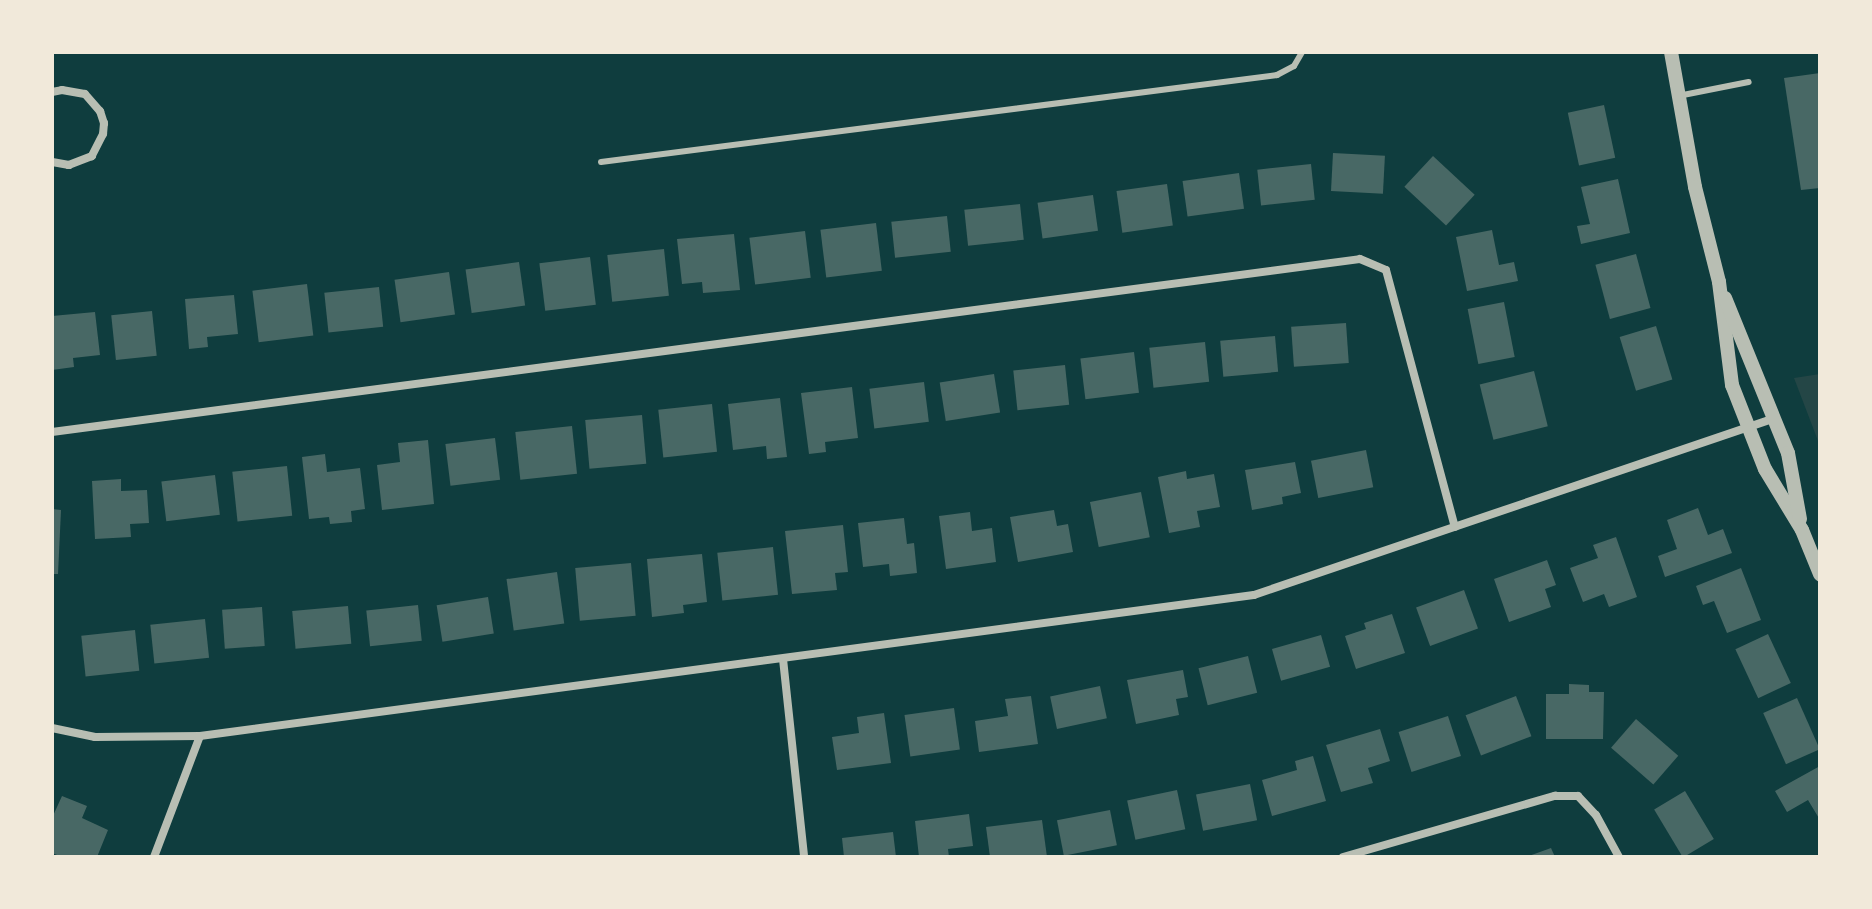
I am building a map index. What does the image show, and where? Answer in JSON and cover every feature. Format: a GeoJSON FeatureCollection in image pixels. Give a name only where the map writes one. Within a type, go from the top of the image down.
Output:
{"type":"FeatureCollection","features":[{"type":"Feature","properties":{"kind":"street"},"geometry":{"type":"LineString","coordinates":[[1671,52],[1704,229],[1719,282],[1788,453],[1802,530]]}},
{"type":"Feature","properties":{"kind":"street"},"geometry":{"type":"LineString","coordinates":[[52,92],[62,90],[85,94],[100,111],[104,123],[99,145],[92,156],[69,165],[52,162]]}},
{"type":"Feature","properties":{"kind":"street"},"geometry":{"type":"LineString","coordinates":[[52,432],[1360,259],[1386,270],[1455,527]]}},
{"type":"Feature","properties":{"kind":"street"},"geometry":{"type":"LineString","coordinates":[[1719,282],[1732,385],[1765,469],[1802,530],[1820,574]]}},
{"type":"Feature","properties":{"kind":"street"},"geometry":{"type":"LineString","coordinates":[[52,728],[95,737],[200,736],[1254,595],[1775,418]]}},
{"type":"Feature","properties":{"kind":"street"},"geometry":{"type":"LineString","coordinates":[[783,659],[804,857]]}},
{"type":"Feature","properties":{"kind":"street"},"geometry":{"type":"LineString","coordinates":[[154,857],[200,736]]}},
{"type":"Feature","properties":{"kind":"street"},"geometry":{"type":"LineString","coordinates":[[1343,857],[1555,796],[1578,796],[1596,815],[1619,857]]}},
{"type":"Feature","properties":{"kind":"lane"},"geometry":{"type":"LineString","coordinates":[[601,162],[1277,75],[1294,66],[1302,52]]}},
{"type":"Feature","properties":{"kind":"lane"},"geometry":{"type":"LineString","coordinates":[[1678,96],[1749,82]]}},
{"type":"Feature","properties":{"kind":"shaded area"},"geometry":{"type":"Polygon","coordinates":[[[1820,374],[1820,446],[1794,378],[1820,374]]]}},
{"type":"Feature","properties":{"kind":"building"},"geometry":{"type":"Polygon","coordinates":[[[1820,73],[1820,188],[1801,190],[1784,78],[1820,73]]]}},
{"type":"Feature","properties":{"kind":"building"},"geometry":{"type":"Polygon","coordinates":[[[1604,105],[1615,158],[1579,166],[1568,113],[1604,105]]]}},
{"type":"Feature","properties":{"kind":"building"},"geometry":{"type":"Polygon","coordinates":[[[1333,153],[1385,156],[1383,194],[1331,191],[1333,153]]]}},
{"type":"Feature","properties":{"kind":"building"},"geometry":{"type":"Polygon","coordinates":[[[1433,156],[1475,195],[1446,226],[1404,187],[1433,156]]]}},
{"type":"Feature","properties":{"kind":"building"},"geometry":{"type":"Polygon","coordinates":[[[1311,164],[1315,200],[1261,205],[1257,170],[1311,164]]]}},
{"type":"Feature","properties":{"kind":"building"},"geometry":{"type":"Polygon","coordinates":[[[1239,173],[1244,209],[1188,217],[1183,181],[1239,173]]]}},
{"type":"Feature","properties":{"kind":"building"},"geometry":{"type":"Polygon","coordinates":[[[1618,179],[1630,233],[1581,244],[1577,226],[1590,224],[1581,187],[1618,179]]]}},
{"type":"Feature","properties":{"kind":"building"},"geometry":{"type":"Polygon","coordinates":[[[1167,184],[1173,226],[1122,233],[1116,191],[1167,184]]]}},
{"type":"Feature","properties":{"kind":"building"},"geometry":{"type":"Polygon","coordinates":[[[1093,195],[1098,231],[1043,238],[1038,203],[1093,195]]]}},
{"type":"Feature","properties":{"kind":"building"},"geometry":{"type":"Polygon","coordinates":[[[1020,204],[1024,240],[968,246],[964,210],[1020,204]]]}},
{"type":"Feature","properties":{"kind":"building"},"geometry":{"type":"Polygon","coordinates":[[[947,216],[951,252],[895,258],[891,222],[947,216]]]}},
{"type":"Feature","properties":{"kind":"building"},"geometry":{"type":"Polygon","coordinates":[[[876,223],[882,271],[826,277],[820,230],[876,223]]]}},
{"type":"Feature","properties":{"kind":"building"},"geometry":{"type":"Polygon","coordinates":[[[1492,230],[1499,265],[1514,262],[1518,281],[1467,291],[1456,237],[1492,230]]]}},
{"type":"Feature","properties":{"kind":"building"},"geometry":{"type":"Polygon","coordinates":[[[805,231],[811,278],[755,284],[749,238],[805,231]]]}},
{"type":"Feature","properties":{"kind":"building"},"geometry":{"type":"Polygon","coordinates":[[[734,234],[740,290],[703,293],[702,282],[682,284],[677,239],[734,234]]]}},
{"type":"Feature","properties":{"kind":"building"},"geometry":{"type":"Polygon","coordinates":[[[664,249],[669,296],[612,302],[607,255],[664,249]]]}},
{"type":"Feature","properties":{"kind":"building"},"geometry":{"type":"Polygon","coordinates":[[[1636,254],[1650,308],[1610,319],[1595,265],[1636,254]]]}},
{"type":"Feature","properties":{"kind":"building"},"geometry":{"type":"Polygon","coordinates":[[[590,257],[596,305],[545,311],[539,263],[590,257]]]}},
{"type":"Feature","properties":{"kind":"building"},"geometry":{"type":"Polygon","coordinates":[[[519,262],[525,306],[472,313],[466,270],[519,262]]]}},
{"type":"Feature","properties":{"kind":"building"},"geometry":{"type":"Polygon","coordinates":[[[449,272],[455,315],[401,322],[395,280],[449,272]]]}},
{"type":"Feature","properties":{"kind":"building"},"geometry":{"type":"Polygon","coordinates":[[[307,284],[313,336],[259,342],[252,291],[307,284]]]}},
{"type":"Feature","properties":{"kind":"building"},"geometry":{"type":"Polygon","coordinates":[[[379,287],[383,327],[328,333],[324,293],[379,287]]]}},
{"type":"Feature","properties":{"kind":"building"},"geometry":{"type":"Polygon","coordinates":[[[234,295],[238,334],[207,337],[208,347],[189,349],[185,299],[234,295]]]}},
{"type":"Feature","properties":{"kind":"building"},"geometry":{"type":"Polygon","coordinates":[[[1504,302],[1515,357],[1478,364],[1468,309],[1504,302]]]}},
{"type":"Feature","properties":{"kind":"building"},"geometry":{"type":"Polygon","coordinates":[[[152,311],[157,356],[116,360],[111,315],[152,311]]]}},
{"type":"Feature","properties":{"kind":"building"},"geometry":{"type":"Polygon","coordinates":[[[95,312],[100,355],[73,358],[74,367],[52,370],[52,316],[95,312]]]}},
{"type":"Feature","properties":{"kind":"building"},"geometry":{"type":"Polygon","coordinates":[[[1346,323],[1349,363],[1294,367],[1291,327],[1346,323]]]}},
{"type":"Feature","properties":{"kind":"building"},"geometry":{"type":"Polygon","coordinates":[[[1656,326],[1672,380],[1636,391],[1620,337],[1656,326]]]}},
{"type":"Feature","properties":{"kind":"building"},"geometry":{"type":"Polygon","coordinates":[[[1275,336],[1278,372],[1223,377],[1220,341],[1275,336]]]}},
{"type":"Feature","properties":{"kind":"building"},"geometry":{"type":"Polygon","coordinates":[[[1205,342],[1209,382],[1153,388],[1149,348],[1205,342]]]}},
{"type":"Feature","properties":{"kind":"building"},"geometry":{"type":"Polygon","coordinates":[[[1134,352],[1139,393],[1085,399],[1080,359],[1134,352]]]}},
{"type":"Feature","properties":{"kind":"building"},"geometry":{"type":"Polygon","coordinates":[[[1065,365],[1069,405],[1017,410],[1013,370],[1065,365]]]}},
{"type":"Feature","properties":{"kind":"building"},"geometry":{"type":"Polygon","coordinates":[[[1534,371],[1548,426],[1493,440],[1480,385],[1534,371]]]}},
{"type":"Feature","properties":{"kind":"building"},"geometry":{"type":"Polygon","coordinates":[[[994,374],[1000,413],[946,421],[940,383],[994,374]]]}},
{"type":"Feature","properties":{"kind":"building"},"geometry":{"type":"Polygon","coordinates":[[[924,382],[929,422],[874,428],[869,389],[924,382]]]}},
{"type":"Feature","properties":{"kind":"building"},"geometry":{"type":"Polygon","coordinates":[[[852,387],[858,438],[825,442],[826,452],[809,454],[801,393],[852,387]]]}},
{"type":"Feature","properties":{"kind":"building"},"geometry":{"type":"Polygon","coordinates":[[[780,398],[787,457],[767,459],[766,446],[733,450],[728,404],[780,398]]]}},
{"type":"Feature","properties":{"kind":"building"},"geometry":{"type":"Polygon","coordinates":[[[712,404],[717,452],[663,457],[658,410],[712,404]]]}},
{"type":"Feature","properties":{"kind":"building"},"geometry":{"type":"Polygon","coordinates":[[[642,415],[646,464],[589,469],[585,420],[642,415]]]}},
{"type":"Feature","properties":{"kind":"building"},"geometry":{"type":"Polygon","coordinates":[[[572,426],[577,474],[520,480],[515,432],[572,426]]]}},
{"type":"Feature","properties":{"kind":"building"},"geometry":{"type":"Polygon","coordinates":[[[495,438],[500,480],[450,486],[445,444],[495,438]]]}},
{"type":"Feature","properties":{"kind":"building"},"geometry":{"type":"Polygon","coordinates":[[[428,440],[434,504],[382,510],[377,465],[400,462],[398,443],[428,440]]]}},
{"type":"Feature","properties":{"kind":"building"},"geometry":{"type":"Polygon","coordinates":[[[1366,450],[1373,487],[1318,498],[1311,461],[1366,450]]]}},
{"type":"Feature","properties":{"kind":"building"},"geometry":{"type":"Polygon","coordinates":[[[325,454],[327,472],[360,468],[365,509],[351,511],[352,522],[330,524],[329,517],[309,519],[302,457],[325,454]]]}},
{"type":"Feature","properties":{"kind":"building"},"geometry":{"type":"Polygon","coordinates":[[[1295,462],[1301,493],[1282,497],[1283,504],[1252,510],[1245,470],[1295,462]]]}},
{"type":"Feature","properties":{"kind":"building"},"geometry":{"type":"Polygon","coordinates":[[[287,466],[292,516],[238,521],[232,472],[287,466]]]}},
{"type":"Feature","properties":{"kind":"building"},"geometry":{"type":"Polygon","coordinates":[[[1186,471],[1187,479],[1214,474],[1220,507],[1197,511],[1200,527],[1169,533],[1158,477],[1186,471]]]}},
{"type":"Feature","properties":{"kind":"building"},"geometry":{"type":"Polygon","coordinates":[[[215,475],[220,515],[166,521],[161,482],[215,475]]]}},
{"type":"Feature","properties":{"kind":"building"},"geometry":{"type":"Polygon","coordinates":[[[121,479],[121,491],[147,490],[149,523],[130,524],[131,537],[95,539],[92,481],[121,479]]]}},
{"type":"Feature","properties":{"kind":"building"},"geometry":{"type":"Polygon","coordinates":[[[1141,492],[1150,537],[1099,547],[1090,502],[1141,492]]]}},
{"type":"Feature","properties":{"kind":"building"},"geometry":{"type":"Polygon","coordinates":[[[1698,508],[1708,535],[1723,529],[1732,553],[1665,577],[1658,556],[1677,549],[1667,520],[1698,508]]]}},
{"type":"Feature","properties":{"kind":"building"},"geometry":{"type":"Polygon","coordinates":[[[52,509],[61,510],[58,574],[52,574],[52,509]]]}},
{"type":"Feature","properties":{"kind":"building"},"geometry":{"type":"Polygon","coordinates":[[[1054,510],[1057,526],[1068,524],[1073,552],[1018,562],[1010,517],[1054,510]]]}},
{"type":"Feature","properties":{"kind":"building"},"geometry":{"type":"Polygon","coordinates":[[[970,512],[972,531],[992,528],[996,562],[946,569],[939,516],[970,512]]]}},
{"type":"Feature","properties":{"kind":"building"},"geometry":{"type":"Polygon","coordinates":[[[904,518],[907,544],[914,543],[917,573],[890,576],[889,564],[863,567],[858,523],[904,518]]]}},
{"type":"Feature","properties":{"kind":"building"},"geometry":{"type":"Polygon","coordinates":[[[843,525],[848,572],[835,573],[837,590],[792,594],[785,531],[843,525]]]}},
{"type":"Feature","properties":{"kind":"building"},"geometry":{"type":"Polygon","coordinates":[[[1616,537],[1637,597],[1609,607],[1604,594],[1583,602],[1570,568],[1598,558],[1593,545],[1616,537]]]}},
{"type":"Feature","properties":{"kind":"building"},"geometry":{"type":"Polygon","coordinates":[[[773,547],[778,595],[722,601],[717,553],[773,547]]]}},
{"type":"Feature","properties":{"kind":"building"},"geometry":{"type":"Polygon","coordinates":[[[702,554],[707,602],[683,605],[684,613],[652,617],[647,559],[702,554]]]}},
{"type":"Feature","properties":{"kind":"building"},"geometry":{"type":"Polygon","coordinates":[[[1547,560],[1556,585],[1545,589],[1551,607],[1509,622],[1494,579],[1547,560]]]}},
{"type":"Feature","properties":{"kind":"building"},"geometry":{"type":"Polygon","coordinates":[[[631,563],[636,616],[580,621],[575,568],[631,563]]]}},
{"type":"Feature","properties":{"kind":"building"},"geometry":{"type":"Polygon","coordinates":[[[1741,568],[1761,620],[1727,633],[1714,601],[1703,605],[1696,586],[1741,568]]]}},
{"type":"Feature","properties":{"kind":"building"},"geometry":{"type":"Polygon","coordinates":[[[557,572],[564,623],[514,631],[506,579],[557,572]]]}},
{"type":"Feature","properties":{"kind":"building"},"geometry":{"type":"Polygon","coordinates":[[[1464,590],[1478,629],[1430,646],[1416,607],[1464,590]]]}},
{"type":"Feature","properties":{"kind":"building"},"geometry":{"type":"Polygon","coordinates":[[[488,597],[494,634],[442,642],[437,605],[488,597]]]}},
{"type":"Feature","properties":{"kind":"building"},"geometry":{"type":"Polygon","coordinates":[[[418,605],[422,641],[370,646],[366,610],[418,605]]]}},
{"type":"Feature","properties":{"kind":"building"},"geometry":{"type":"Polygon","coordinates":[[[348,606],[351,644],[296,649],[292,611],[348,606]]]}},
{"type":"Feature","properties":{"kind":"building"},"geometry":{"type":"Polygon","coordinates":[[[262,607],[265,646],[225,649],[222,610],[262,607]]]}},
{"type":"Feature","properties":{"kind":"building"},"geometry":{"type":"Polygon","coordinates":[[[1392,614],[1405,653],[1356,669],[1345,636],[1366,629],[1364,623],[1392,614]]]}},
{"type":"Feature","properties":{"kind":"building"},"geometry":{"type":"Polygon","coordinates":[[[205,619],[209,658],[154,664],[150,625],[205,619]]]}},
{"type":"Feature","properties":{"kind":"building"},"geometry":{"type":"Polygon","coordinates":[[[135,630],[139,671],[86,676],[81,636],[135,630]]]}},
{"type":"Feature","properties":{"kind":"building"},"geometry":{"type":"Polygon","coordinates":[[[1768,634],[1791,683],[1758,698],[1735,649],[1768,634]]]}},
{"type":"Feature","properties":{"kind":"building"},"geometry":{"type":"Polygon","coordinates":[[[1321,635],[1330,667],[1281,681],[1272,649],[1321,635]]]}},
{"type":"Feature","properties":{"kind":"building"},"geometry":{"type":"Polygon","coordinates":[[[1248,656],[1257,693],[1208,705],[1199,668],[1248,656]]]}},
{"type":"Feature","properties":{"kind":"building"},"geometry":{"type":"Polygon","coordinates":[[[1183,670],[1188,697],[1176,699],[1179,715],[1136,724],[1127,680],[1183,670]]]}},
{"type":"Feature","properties":{"kind":"building"},"geometry":{"type":"Polygon","coordinates":[[[1569,684],[1589,685],[1589,692],[1604,692],[1603,739],[1546,739],[1546,694],[1569,694],[1569,684]]]}},
{"type":"Feature","properties":{"kind":"building"},"geometry":{"type":"Polygon","coordinates":[[[1100,686],[1107,718],[1057,729],[1050,697],[1100,686]]]}},
{"type":"Feature","properties":{"kind":"building"},"geometry":{"type":"Polygon","coordinates":[[[1031,696],[1038,744],[979,752],[975,721],[1008,716],[1005,699],[1031,696]]]}},
{"type":"Feature","properties":{"kind":"building"},"geometry":{"type":"Polygon","coordinates":[[[1516,696],[1531,736],[1481,755],[1466,715],[1516,696]]]}},
{"type":"Feature","properties":{"kind":"building"},"geometry":{"type":"Polygon","coordinates":[[[1797,698],[1820,749],[1786,764],[1763,713],[1797,698]]]}},
{"type":"Feature","properties":{"kind":"building"},"geometry":{"type":"Polygon","coordinates":[[[954,708],[960,750],[910,757],[904,715],[954,708]]]}},
{"type":"Feature","properties":{"kind":"building"},"geometry":{"type":"Polygon","coordinates":[[[884,713],[891,763],[837,770],[832,737],[859,733],[857,717],[884,713]]]}},
{"type":"Feature","properties":{"kind":"building"},"geometry":{"type":"Polygon","coordinates":[[[1448,716],[1461,756],[1412,772],[1399,732],[1448,716]]]}},
{"type":"Feature","properties":{"kind":"building"},"geometry":{"type":"Polygon","coordinates":[[[1636,719],[1678,756],[1653,784],[1611,748],[1636,719]]]}},
{"type":"Feature","properties":{"kind":"building"},"geometry":{"type":"Polygon","coordinates":[[[1380,729],[1390,761],[1368,768],[1373,783],[1341,792],[1326,745],[1380,729]]]}},
{"type":"Feature","properties":{"kind":"building"},"geometry":{"type":"Polygon","coordinates":[[[1313,756],[1326,801],[1272,816],[1262,780],[1297,770],[1295,761],[1313,756]]]}},
{"type":"Feature","properties":{"kind":"building"},"geometry":{"type":"Polygon","coordinates":[[[1820,766],[1820,820],[1808,800],[1787,812],[1775,791],[1820,766]]]}},
{"type":"Feature","properties":{"kind":"building"},"geometry":{"type":"Polygon","coordinates":[[[1250,784],[1257,820],[1203,831],[1196,794],[1250,784]]]}},
{"type":"Feature","properties":{"kind":"building"},"geometry":{"type":"Polygon","coordinates":[[[1177,790],[1185,829],[1135,840],[1127,801],[1177,790]]]}},
{"type":"Feature","properties":{"kind":"building"},"geometry":{"type":"Polygon","coordinates":[[[1685,791],[1714,839],[1683,857],[1654,810],[1685,791]]]}},
{"type":"Feature","properties":{"kind":"building"},"geometry":{"type":"Polygon","coordinates":[[[62,796],[87,806],[82,818],[108,830],[97,857],[62,857],[52,853],[52,818],[62,796]]]}},
{"type":"Feature","properties":{"kind":"building"},"geometry":{"type":"Polygon","coordinates":[[[1110,810],[1117,845],[1064,856],[1057,820],[1110,810]]]}},
{"type":"Feature","properties":{"kind":"building"},"geometry":{"type":"Polygon","coordinates":[[[969,814],[973,846],[948,849],[949,857],[919,857],[915,821],[969,814]]]}},
{"type":"Feature","properties":{"kind":"building"},"geometry":{"type":"Polygon","coordinates":[[[1042,820],[1047,857],[990,857],[986,827],[1042,820]]]}},
{"type":"Feature","properties":{"kind":"building"},"geometry":{"type":"Polygon","coordinates":[[[893,832],[896,857],[844,857],[842,838],[893,832]]]}},
{"type":"Feature","properties":{"kind":"building"},"geometry":{"type":"Polygon","coordinates":[[[1551,848],[1555,857],[1526,857],[1551,848]]]}}]}
